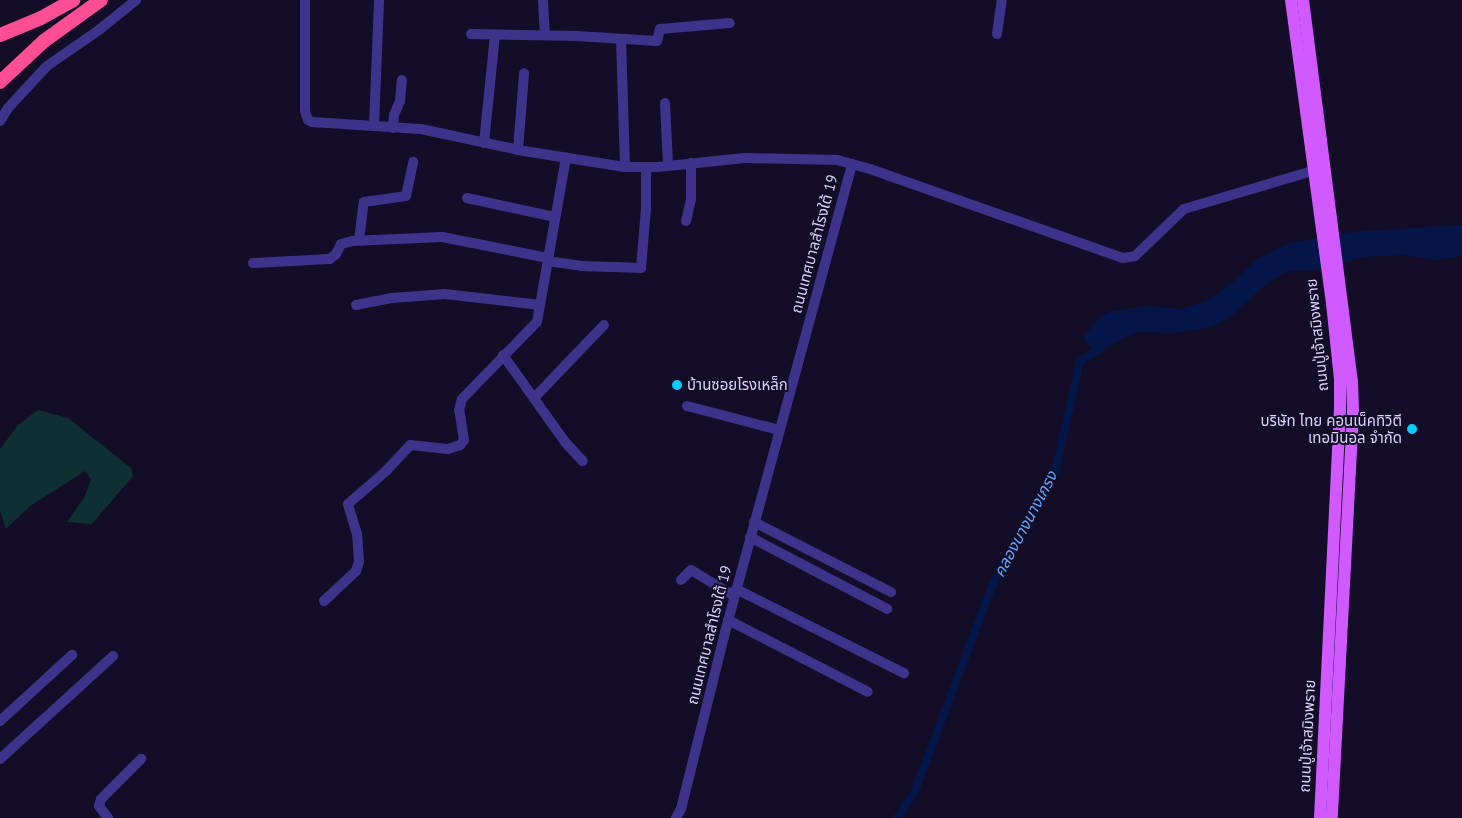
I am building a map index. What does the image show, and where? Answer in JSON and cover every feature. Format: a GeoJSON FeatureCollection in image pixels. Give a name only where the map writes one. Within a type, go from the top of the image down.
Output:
{"type":"FeatureCollection","features":[{"type":"Feature","properties":{"kind":"highway"},"geometry":{"type":"LineString","coordinates":[[0,35],[41,18],[73,0]]}},
{"type":"Feature","properties":{"kind":"highway"},"geometry":{"type":"LineString","coordinates":[[0,82],[44,41],[101,0]]}},
{"type":"Feature","properties":{"kind":"main road","name":"ถนนปู่เจ้าสมิงพราย"},"geometry":{"type":"LineString","coordinates":[[1291,0],[1320,169]]}},
{"type":"Feature","properties":{"kind":"main road","name":"ถนนปู่เจ้าสมิงพราย"},"geometry":{"type":"LineString","coordinates":[[1303,0],[1320,169],[1338,302],[1350,362],[1353,412],[1332,818]]}},
{"type":"Feature","properties":{"kind":"main road","name":"ถนนปู่เจ้าสมิงพราย"},"geometry":{"type":"LineString","coordinates":[[1320,818],[1340,409],[1338,302]]}},
{"type":"Feature","properties":{"kind":"street"},"geometry":{"type":"LineString","coordinates":[[0,121],[8,108],[47,66],[99,30],[136,0]]}},
{"type":"Feature","properties":{"kind":"street"},"geometry":{"type":"LineString","coordinates":[[305,0],[305,110],[308,120],[393,128],[421,128],[518,150],[625,167],[757,158],[844,162]]}},
{"type":"Feature","properties":{"kind":"street"},"geometry":{"type":"LineString","coordinates":[[374,126],[379,0]]}},
{"type":"Feature","properties":{"kind":"street"},"geometry":{"type":"LineString","coordinates":[[542,0],[545,35]]}},
{"type":"Feature","properties":{"kind":"street"},"geometry":{"type":"LineString","coordinates":[[997,34],[1002,0]]}},
{"type":"Feature","properties":{"kind":"street"},"geometry":{"type":"LineString","coordinates":[[470,34],[545,35],[656,41],[658,30],[663,28],[730,23]]}},
{"type":"Feature","properties":{"kind":"street"},"geometry":{"type":"LineString","coordinates":[[484,143],[495,35]]}},
{"type":"Feature","properties":{"kind":"street"},"geometry":{"type":"LineString","coordinates":[[621,39],[625,167]]}},
{"type":"Feature","properties":{"kind":"street"},"geometry":{"type":"LineString","coordinates":[[518,150],[524,73]]}},
{"type":"Feature","properties":{"kind":"street"},"geometry":{"type":"LineString","coordinates":[[393,128],[394,115],[400,101],[402,80]]}},
{"type":"Feature","properties":{"kind":"street"},"geometry":{"type":"LineString","coordinates":[[665,103],[668,165]]}},
{"type":"Feature","properties":{"kind":"street"},"geometry":{"type":"LineString","coordinates":[[324,601],[356,571],[359,561],[357,534],[348,504],[386,471],[410,446],[448,449],[460,445],[464,440],[459,410],[462,399],[537,322],[554,217],[566,158]]}},
{"type":"Feature","properties":{"kind":"street"},"geometry":{"type":"LineString","coordinates":[[359,240],[364,202],[406,196],[413,162]]}},
{"type":"Feature","properties":{"kind":"street"},"geometry":{"type":"LineString","coordinates":[[686,221],[691,199],[691,162]]}},
{"type":"Feature","properties":{"kind":"street","name":"ถนนเทศบาลสำโรงใต้ 19"},"geometry":{"type":"LineString","coordinates":[[676,818],[681,809],[735,592],[779,430],[844,162],[1129,259],[1184,209],[1320,169]]}},
{"type":"Feature","properties":{"kind":"street"},"geometry":{"type":"LineString","coordinates":[[253,263],[330,259],[336,254],[341,244],[359,240],[451,238],[582,266],[641,268],[646,209],[646,167]]}},
{"type":"Feature","properties":{"kind":"street"},"geometry":{"type":"LineString","coordinates":[[467,198],[554,217]]}},
{"type":"Feature","properties":{"kind":"street"},"geometry":{"type":"LineString","coordinates":[[356,305],[392,298],[445,294],[540,305]]}},
{"type":"Feature","properties":{"kind":"street"},"geometry":{"type":"LineString","coordinates":[[534,398],[604,326]]}},
{"type":"Feature","properties":{"kind":"street"},"geometry":{"type":"LineString","coordinates":[[503,355],[565,442],[583,461]]}},
{"type":"Feature","properties":{"kind":"street"},"geometry":{"type":"LineString","coordinates":[[686,406],[779,430]]}},
{"type":"Feature","properties":{"kind":"street"},"geometry":{"type":"LineString","coordinates":[[754,522],[891,592]]}},
{"type":"Feature","properties":{"kind":"street"},"geometry":{"type":"LineString","coordinates":[[750,537],[887,609]]}},
{"type":"Feature","properties":{"kind":"street"},"geometry":{"type":"LineString","coordinates":[[681,580],[692,570],[904,673]]}},
{"type":"Feature","properties":{"kind":"street"},"geometry":{"type":"LineString","coordinates":[[728,620],[868,692]]}},
{"type":"Feature","properties":{"kind":"street"},"geometry":{"type":"LineString","coordinates":[[0,721],[72,655]]}},
{"type":"Feature","properties":{"kind":"street"},"geometry":{"type":"LineString","coordinates":[[0,759],[113,656]]}},
{"type":"Feature","properties":{"kind":"street"},"geometry":{"type":"LineString","coordinates":[[108,818],[99,806],[101,799],[141,759]]}},
{"type":"Feature","properties":{"kind":"green space"},"geometry":{"type":"Polygon","coordinates":[[[38,410],[68,418],[131,468],[133,476],[92,524],[67,522],[85,496],[91,479],[85,471],[30,506],[6,529],[0,511],[0,449],[18,425],[38,410]]]}},
{"type":"Feature","properties":{"kind":"water"},"geometry":{"type":"Polygon","coordinates":[[[1462,225],[1462,256],[1435,260],[1407,255],[1364,257],[1316,270],[1292,270],[1269,282],[1232,315],[1217,324],[1202,329],[1171,333],[1139,332],[1127,336],[1095,354],[1083,336],[1102,316],[1109,312],[1148,306],[1182,309],[1208,300],[1233,282],[1256,260],[1286,244],[1351,232],[1462,225]]]}},
{"type":"Feature","properties":{"kind":"waterway","name":"คลองบางนางเกรง"},"geometry":{"type":"LineString","coordinates":[[897,818],[915,791],[992,586],[1055,473],[1080,361],[1101,348]]}},
{"type":"Feature","properties":{"kind":"place","name":"บ้านซอยโรงเหล็ก"},"geometry":{"type":"Point","coordinates":[677,385]}},
{"type":"Feature","properties":{"kind":"place","name":"บริษัท ไทย คอนเน็คทิวิตี เทอมินอล จำกัด"},"geometry":{"type":"Point","coordinates":[1412,429]}}]}
